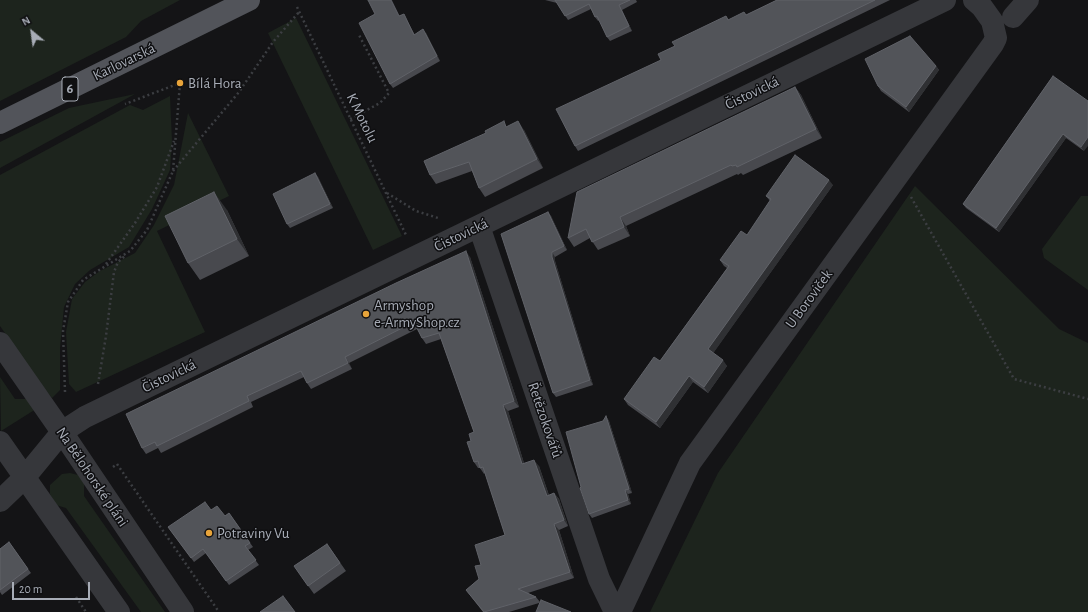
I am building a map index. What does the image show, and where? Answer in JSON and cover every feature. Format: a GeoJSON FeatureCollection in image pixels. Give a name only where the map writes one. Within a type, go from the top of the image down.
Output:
{"type":"FeatureCollection","features":[{"type":"Feature","properties":{"kind":"main road","name":"Karlovarská"},"geometry":{"type":"LineString","coordinates":[[0,123],[249,0]]}},
{"type":"Feature","properties":{"kind":"street","name":"Čistovická"},"geometry":{"type":"LineString","coordinates":[[0,501],[25,477],[62,432],[85,417],[945,0]]}},
{"type":"Feature","properties":{"kind":"street","name":"U Boroviček"},"geometry":{"type":"LineString","coordinates":[[620,612],[690,463],[899,175],[996,38],[992,21],[982,7],[974,0]]}},
{"type":"Feature","properties":{"kind":"street"},"geometry":{"type":"LineString","coordinates":[[1014,17],[1028,0]]}},
{"type":"Feature","properties":{"kind":"street","name":"Řetězokovářů"},"geometry":{"type":"LineString","coordinates":[[479,226],[599,579],[615,612]]}},
{"type":"Feature","properties":{"kind":"street","name":"Na Bělohorské pláni"},"geometry":{"type":"LineString","coordinates":[[0,343],[62,432],[182,612]]}},
{"type":"Feature","properties":{"kind":"street"},"geometry":{"type":"LineString","coordinates":[[0,442],[119,612]]}},
{"type":"Feature","properties":{"kind":"path","name":"K Motolu"},"geometry":{"type":"LineString","coordinates":[[297,7],[407,238]]}},
{"type":"Feature","properties":{"kind":"path"},"geometry":{"type":"LineString","coordinates":[[97,389],[106,336],[114,272],[118,262],[130,251],[147,230],[173,171],[240,92],[273,42],[299,12]]}},
{"type":"Feature","properties":{"kind":"path"},"geometry":{"type":"LineString","coordinates":[[350,119],[380,103],[389,93],[359,35]]}},
{"type":"Feature","properties":{"kind":"path"},"geometry":{"type":"LineString","coordinates":[[125,104],[180,82],[173,171]]}},
{"type":"Feature","properties":{"kind":"path"},"geometry":{"type":"LineString","coordinates":[[104,266],[135,223],[158,187],[176,137]]}},
{"type":"Feature","properties":{"kind":"path"},"geometry":{"type":"LineString","coordinates":[[899,175],[1014,379],[1088,399]]}},
{"type":"Feature","properties":{"kind":"path"},"geometry":{"type":"LineString","coordinates":[[386,193],[416,211],[445,221]]}},
{"type":"Feature","properties":{"kind":"path"},"geometry":{"type":"LineString","coordinates":[[65,392],[63,331],[68,302],[83,280],[130,251]]}},
{"type":"Feature","properties":{"kind":"path"},"geometry":{"type":"LineString","coordinates":[[94,480],[117,464],[219,612]]}},
{"type":"Feature","properties":{"kind":"path"},"geometry":{"type":"LineString","coordinates":[[73,592],[86,612]]}},
{"type":"Feature","properties":{"kind":"shaded area"},"geometry":{"type":"Polygon","coordinates":[[[0,0],[180,0],[141,21],[126,37],[0,101],[0,0]]]}},
{"type":"Feature","properties":{"kind":"shaded area"},"geometry":{"type":"Polygon","coordinates":[[[296,18],[402,236],[373,250],[268,33],[296,18]]]}},
{"type":"Feature","properties":{"kind":"shaded area"},"geometry":{"type":"Polygon","coordinates":[[[135,94],[0,168],[0,142],[69,108],[135,94]]]}},
{"type":"Feature","properties":{"kind":"shaded area"},"geometry":{"type":"Polygon","coordinates":[[[170,96],[172,141],[170,170],[152,209],[129,247],[90,270],[75,284],[64,307],[60,348],[60,390],[52,398],[0,326],[0,175],[130,105],[143,110],[170,96]]]}},
{"type":"Feature","properties":{"kind":"shaded area"},"geometry":{"type":"Polygon","coordinates":[[[188,113],[229,196],[157,231],[205,332],[76,392],[69,384],[66,332],[72,299],[85,282],[100,271],[135,253],[154,225],[174,185],[188,113]]]}},
{"type":"Feature","properties":{"kind":"shaded area"},"geometry":{"type":"Polygon","coordinates":[[[915,186],[1059,329],[1088,343],[1088,612],[650,612],[718,473],[915,186]]]}},
{"type":"Feature","properties":{"kind":"shaded area"},"geometry":{"type":"Polygon","coordinates":[[[1081,196],[1088,196],[1088,290],[1044,258],[1042,249],[1081,196]]]}},
{"type":"Feature","properties":{"kind":"shaded area"},"geometry":{"type":"Polygon","coordinates":[[[0,377],[15,399],[30,399],[36,409],[1,431],[0,377]]]}},
{"type":"Feature","properties":{"kind":"shaded area"},"geometry":{"type":"Polygon","coordinates":[[[70,473],[78,475],[84,483],[84,496],[165,612],[141,612],[66,508],[56,505],[50,494],[50,485],[62,474],[70,473]]]}},
{"type":"Feature","properties":{"kind":"building"},"geometry":{"type":"Polygon","coordinates":[[[368,0],[391,0],[399,16],[404,14],[414,35],[423,29],[437,56],[390,84],[359,23],[375,14],[368,0]]]}},
{"type":"Feature","properties":{"kind":"building"},"geometry":{"type":"Polygon","coordinates":[[[555,0],[630,0],[619,5],[629,26],[607,37],[597,16],[595,17],[589,4],[565,16],[555,0]]]}},
{"type":"Feature","properties":{"kind":"building"},"geometry":{"type":"Polygon","coordinates":[[[777,0],[875,0],[575,146],[556,109],[661,60],[658,54],[675,46],[672,42],[726,16],[728,20],[744,12],[746,15],[777,0]]]}},
{"type":"Feature","properties":{"kind":"building"},"geometry":{"type":"Polygon","coordinates":[[[910,36],[936,66],[906,107],[878,86],[865,59],[910,36]]]}},
{"type":"Feature","properties":{"kind":"building"},"geometry":{"type":"Polygon","coordinates":[[[1053,76],[1088,101],[1088,137],[1081,147],[1063,134],[996,228],[963,204],[1053,76]]]}},
{"type":"Feature","properties":{"kind":"building"},"geometry":{"type":"Polygon","coordinates":[[[795,87],[816,129],[737,167],[736,165],[731,165],[620,217],[624,227],[592,242],[586,229],[568,238],[577,192],[795,87]]]}},
{"type":"Feature","properties":{"kind":"building"},"geometry":{"type":"Polygon","coordinates":[[[504,121],[506,127],[518,121],[537,159],[479,188],[469,162],[430,175],[424,161],[486,133],[485,131],[504,121]]]}},
{"type":"Feature","properties":{"kind":"building"},"geometry":{"type":"Polygon","coordinates":[[[795,155],[829,180],[708,349],[723,360],[704,387],[689,376],[656,422],[624,399],[654,357],[660,361],[729,266],[720,260],[741,231],[747,235],[771,199],[766,196],[795,155]]]}},
{"type":"Feature","properties":{"kind":"building"},"geometry":{"type":"Polygon","coordinates":[[[315,173],[330,204],[287,224],[273,194],[315,173]]]}},
{"type":"Feature","properties":{"kind":"building"},"geometry":{"type":"Polygon","coordinates":[[[214,192],[237,239],[188,263],[165,216],[214,192]]]}},
{"type":"Feature","properties":{"kind":"building"},"geometry":{"type":"Polygon","coordinates":[[[548,212],[564,246],[552,252],[552,257],[590,380],[553,393],[501,234],[548,212]]]}},
{"type":"Feature","properties":{"kind":"building"},"geometry":{"type":"Polygon","coordinates":[[[466,251],[514,401],[503,405],[522,464],[534,460],[547,496],[554,493],[564,520],[554,524],[570,572],[518,589],[536,597],[484,612],[466,590],[479,579],[475,566],[481,565],[475,545],[505,535],[483,467],[480,468],[478,461],[474,462],[467,442],[471,441],[469,434],[474,432],[439,333],[422,338],[414,322],[345,357],[348,363],[307,383],[301,371],[247,396],[249,401],[157,446],[155,442],[142,448],[126,414],[396,283],[466,251]]]}},
{"type":"Feature","properties":{"kind":"building"},"geometry":{"type":"Polygon","coordinates":[[[606,416],[629,489],[625,490],[628,500],[589,514],[580,488],[581,487],[566,432],[603,421],[606,416]]]}},
{"type":"Feature","properties":{"kind":"building"},"geometry":{"type":"Polygon","coordinates":[[[205,502],[211,510],[217,506],[225,516],[229,513],[250,543],[245,546],[256,560],[226,581],[203,549],[191,558],[168,527],[205,502]]]}},
{"type":"Feature","properties":{"kind":"building"},"geometry":{"type":"Polygon","coordinates":[[[9,542],[28,569],[0,590],[0,549],[9,542]]]}},
{"type":"Feature","properties":{"kind":"building"},"geometry":{"type":"Polygon","coordinates":[[[327,544],[340,563],[308,586],[294,566],[327,544]]]}},
{"type":"Feature","properties":{"kind":"building"},"geometry":{"type":"Polygon","coordinates":[[[283,596],[295,612],[260,612],[283,596]]]}},
{"type":"Feature","properties":{"kind":"building"},"geometry":{"type":"Polygon","coordinates":[[[541,600],[571,612],[536,612],[541,600]]]}},
{"type":"Feature","properties":{"kind":"place","name":"Bílá Hora"},"geometry":{"type":"Point","coordinates":[180,83]}},
{"type":"Feature","properties":{"kind":"place","name":"Armyshop e-ArmyShop.cz"},"geometry":{"type":"Point","coordinates":[366,314]}},
{"type":"Feature","properties":{"kind":"place","name":"Potraviny Vu"},"geometry":{"type":"Point","coordinates":[209,533]}}]}
